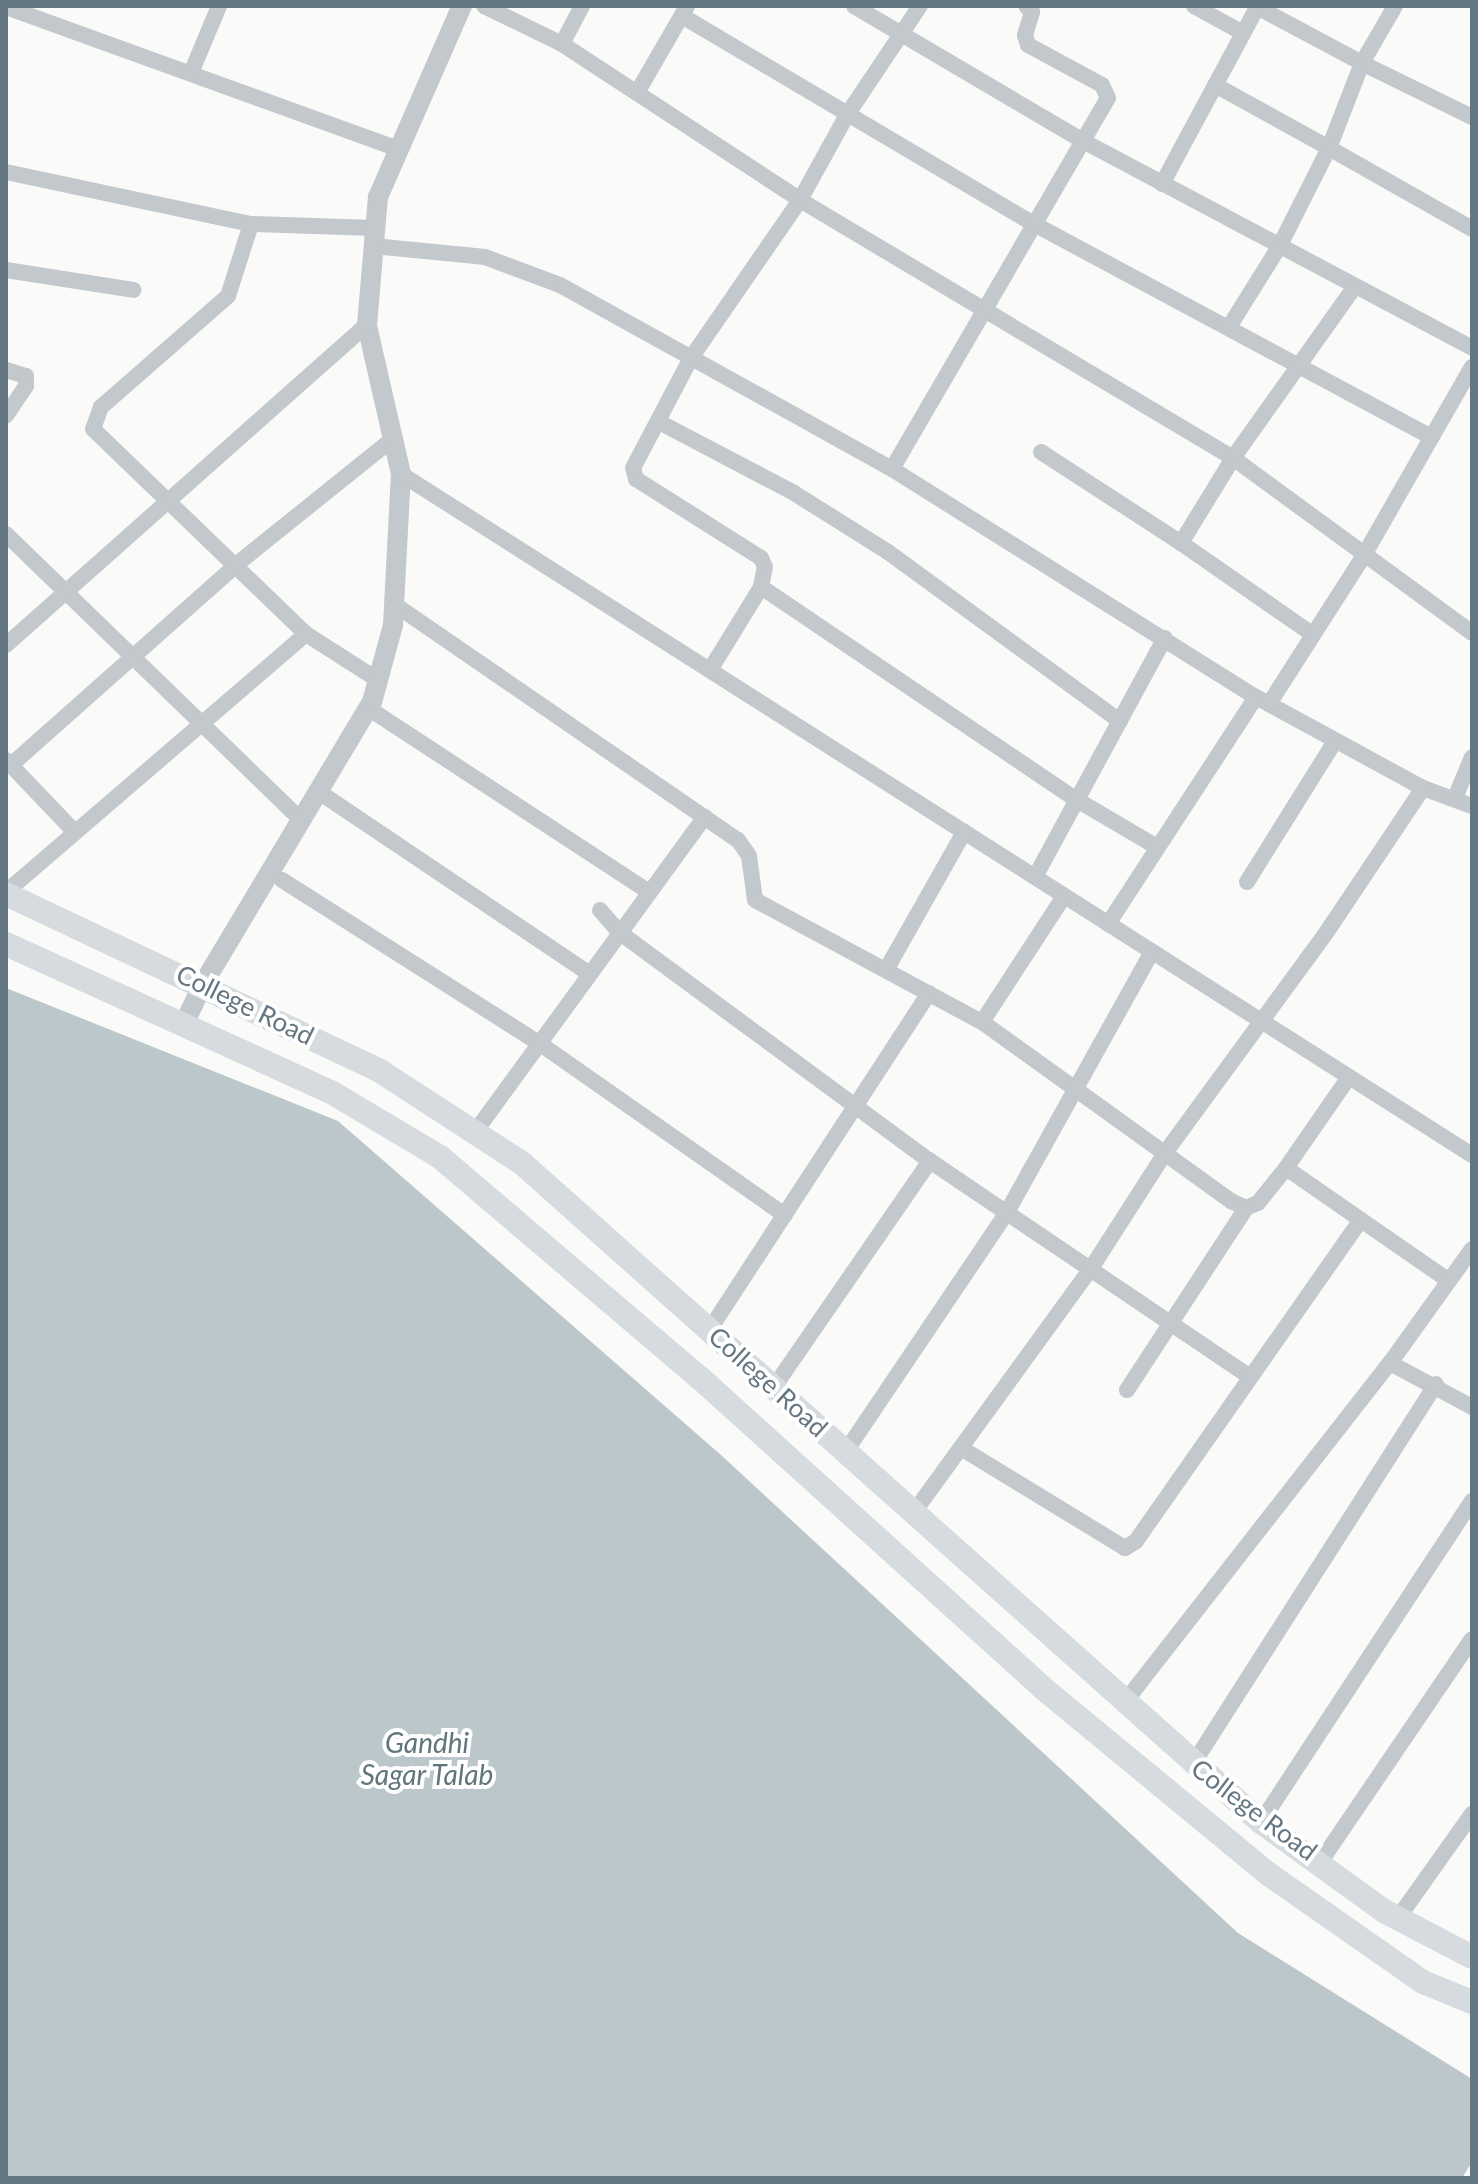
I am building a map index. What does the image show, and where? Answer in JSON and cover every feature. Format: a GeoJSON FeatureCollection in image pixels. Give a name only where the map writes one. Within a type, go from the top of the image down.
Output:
{"type":"FeatureCollection","features":[{"type":"Feature","properties":{"kind":"main road","name":"College Road"},"geometry":{"type":"LineString","coordinates":[[6,893],[203,984],[380,1071],[523,1164],[1261,1822],[1321,1861],[1398,1918],[1472,1957]]}},
{"type":"Feature","properties":{"kind":"main road","name":"College Road"},"geometry":{"type":"LineString","coordinates":[[6,944],[331,1092],[440,1157],[700,1378],[1044,1689],[1258,1865],[1423,1982],[1472,2002]]}},
{"type":"Feature","properties":{"kind":"street"},"geometry":{"type":"LineString","coordinates":[[191,73],[219,6]]}},
{"type":"Feature","properties":{"kind":"street"},"geometry":{"type":"LineString","coordinates":[[183,1026],[203,984],[368,708],[378,680],[394,604],[401,474],[390,441],[367,325],[378,197],[462,6]]}},
{"type":"Feature","properties":{"kind":"street"},"geometry":{"type":"LineString","coordinates":[[484,6],[562,44],[800,200],[1233,458],[1363,557],[1472,633]]}},
{"type":"Feature","properties":{"kind":"street"},"geometry":{"type":"LineString","coordinates":[[562,44],[582,6]]}},
{"type":"Feature","properties":{"kind":"street"},"geometry":{"type":"LineString","coordinates":[[854,6],[1083,141],[1354,288],[1472,348]]}},
{"type":"Feature","properties":{"kind":"street"},"geometry":{"type":"LineString","coordinates":[[710,670],[761,587],[765,567],[761,558],[632,475],[691,358],[800,200],[847,115],[920,6]]}},
{"type":"Feature","properties":{"kind":"street"},"geometry":{"type":"LineString","coordinates":[[892,469],[1108,98],[1107,90],[1028,45],[1025,35],[1032,16],[1026,6]]}},
{"type":"Feature","properties":{"kind":"street"},"geometry":{"type":"LineString","coordinates":[[1194,6],[1243,33]]}},
{"type":"Feature","properties":{"kind":"street"},"geometry":{"type":"LineString","coordinates":[[1229,327],[1279,247],[1329,148],[1362,63],[1395,6]]}},
{"type":"Feature","properties":{"kind":"street"},"geometry":{"type":"LineString","coordinates":[[6,7],[399,149]]}},
{"type":"Feature","properties":{"kind":"street"},"geometry":{"type":"LineString","coordinates":[[1162,184],[1257,7],[1472,117]]}},
{"type":"Feature","properties":{"kind":"street"},"geometry":{"type":"LineString","coordinates":[[638,91],[684,11],[847,115],[1034,224],[1432,437]]}},
{"type":"Feature","properties":{"kind":"street"},"geometry":{"type":"LineString","coordinates":[[1215,85],[1472,229]]}},
{"type":"Feature","properties":{"kind":"street"},"geometry":{"type":"LineString","coordinates":[[6,172],[251,224],[374,237],[485,257],[516,266],[892,469],[1262,700],[1423,788],[1472,806]]}},
{"type":"Feature","properties":{"kind":"street"},"geometry":{"type":"LineString","coordinates":[[251,224],[228,296],[93,420],[93,429],[167,503],[237,564],[306,634],[378,680]]}},
{"type":"Feature","properties":{"kind":"street"},"geometry":{"type":"LineString","coordinates":[[6,270],[133,290]]}},
{"type":"Feature","properties":{"kind":"street"},"geometry":{"type":"LineString","coordinates":[[1181,543],[1233,458],[1354,288]]}},
{"type":"Feature","properties":{"kind":"street"},"geometry":{"type":"LineString","coordinates":[[6,645],[62,591],[167,503],[367,325]]}},
{"type":"Feature","properties":{"kind":"street"},"geometry":{"type":"LineString","coordinates":[[1108,924],[1157,847],[1312,634],[1363,557],[1472,367]]}},
{"type":"Feature","properties":{"kind":"street"},"geometry":{"type":"LineString","coordinates":[[6,370],[26,376],[26,386],[6,416]]}},
{"type":"Feature","properties":{"kind":"street"},"geometry":{"type":"LineString","coordinates":[[659,422],[794,493],[888,552],[1120,721]]}},
{"type":"Feature","properties":{"kind":"street"},"geometry":{"type":"LineString","coordinates":[[73,830],[8,762],[237,564],[390,441]]}},
{"type":"Feature","properties":{"kind":"street"},"geometry":{"type":"LineString","coordinates":[[1041,452],[1181,543],[1312,634]]}},
{"type":"Feature","properties":{"kind":"street"},"geometry":{"type":"LineString","coordinates":[[401,474],[1472,1155]]}},
{"type":"Feature","properties":{"kind":"street"},"geometry":{"type":"LineString","coordinates":[[6,534],[198,725],[302,821]]}},
{"type":"Feature","properties":{"kind":"street"},"geometry":{"type":"LineString","coordinates":[[761,587],[1077,800],[1157,847]]}},
{"type":"Feature","properties":{"kind":"street"},"geometry":{"type":"LineString","coordinates":[[394,604],[743,845],[755,900],[982,1022],[1246,1208]]}},
{"type":"Feature","properties":{"kind":"street"},"geometry":{"type":"LineString","coordinates":[[6,893],[73,830],[306,634]]}},
{"type":"Feature","properties":{"kind":"street"},"geometry":{"type":"LineString","coordinates":[[1035,877],[1165,638]]}},
{"type":"Feature","properties":{"kind":"street"},"geometry":{"type":"LineString","coordinates":[[368,708],[648,891]]}},
{"type":"Feature","properties":{"kind":"street"},"geometry":{"type":"LineString","coordinates":[[1247,882],[1335,741]]}},
{"type":"Feature","properties":{"kind":"street"},"geometry":{"type":"LineString","coordinates":[[1455,798],[1472,757]]}},
{"type":"Feature","properties":{"kind":"street"},"geometry":{"type":"LineString","coordinates":[[914,1512],[1090,1270],[1165,1153],[1324,936],[1423,788]]}},
{"type":"Feature","properties":{"kind":"street"},"geometry":{"type":"LineString","coordinates":[[319,792],[590,974]]}},
{"type":"Feature","properties":{"kind":"street"},"geometry":{"type":"LineString","coordinates":[[475,1132],[705,817]]}},
{"type":"Feature","properties":{"kind":"street"},"geometry":{"type":"LineString","coordinates":[[886,970],[964,832]]}},
{"type":"Feature","properties":{"kind":"street"},"geometry":{"type":"LineString","coordinates":[[282,880],[539,1043],[785,1215]]}},
{"type":"Feature","properties":{"kind":"street"},"geometry":{"type":"LineString","coordinates":[[982,1022],[1064,896]]}},
{"type":"Feature","properties":{"kind":"street"},"geometry":{"type":"LineString","coordinates":[[600,910],[619,932],[930,1161],[1250,1377]]}},
{"type":"Feature","properties":{"kind":"street"},"geometry":{"type":"LineString","coordinates":[[846,1451],[1006,1214],[1152,952]]}},
{"type":"Feature","properties":{"kind":"street"},"geometry":{"type":"LineString","coordinates":[[710,1329],[929,993]]}},
{"type":"Feature","properties":{"kind":"street"},"geometry":{"type":"LineString","coordinates":[[1127,1390],[1246,1208],[1258,1203],[1286,1168],[1349,1077]]}},
{"type":"Feature","properties":{"kind":"street"},"geometry":{"type":"LineString","coordinates":[[774,1387],[930,1161]]}},
{"type":"Feature","properties":{"kind":"street"},"geometry":{"type":"LineString","coordinates":[[1286,1168],[1449,1281]]}},
{"type":"Feature","properties":{"kind":"street"},"geometry":{"type":"LineString","coordinates":[[961,1448],[1125,1548],[1136,1541],[1361,1220]]}},
{"type":"Feature","properties":{"kind":"street"},"geometry":{"type":"LineString","coordinates":[[1124,1703],[1390,1363],[1472,1249]]}},
{"type":"Feature","properties":{"kind":"street"},"geometry":{"type":"LineString","coordinates":[[1390,1363],[1436,1384],[1472,1407]]}},
{"type":"Feature","properties":{"kind":"street"},"geometry":{"type":"LineString","coordinates":[[1193,1764],[1436,1384]]}},
{"type":"Feature","properties":{"kind":"street"},"geometry":{"type":"LineString","coordinates":[[1261,1822],[1472,1501]]}},
{"type":"Feature","properties":{"kind":"street"},"geometry":{"type":"LineString","coordinates":[[1321,1861],[1472,1639]]}},
{"type":"Feature","properties":{"kind":"street"},"geometry":{"type":"LineString","coordinates":[[1398,1918],[1472,1814]]}},
{"type":"Feature","properties":{"kind":"water","name":"Gandhi Sagar Talab"},"geometry":{"type":"Polygon","coordinates":[[[6,988],[338,1121],[721,1455],[1238,1933],[1472,2079],[1472,2162],[1462,2178],[6,2178],[6,988]]]}}]}
